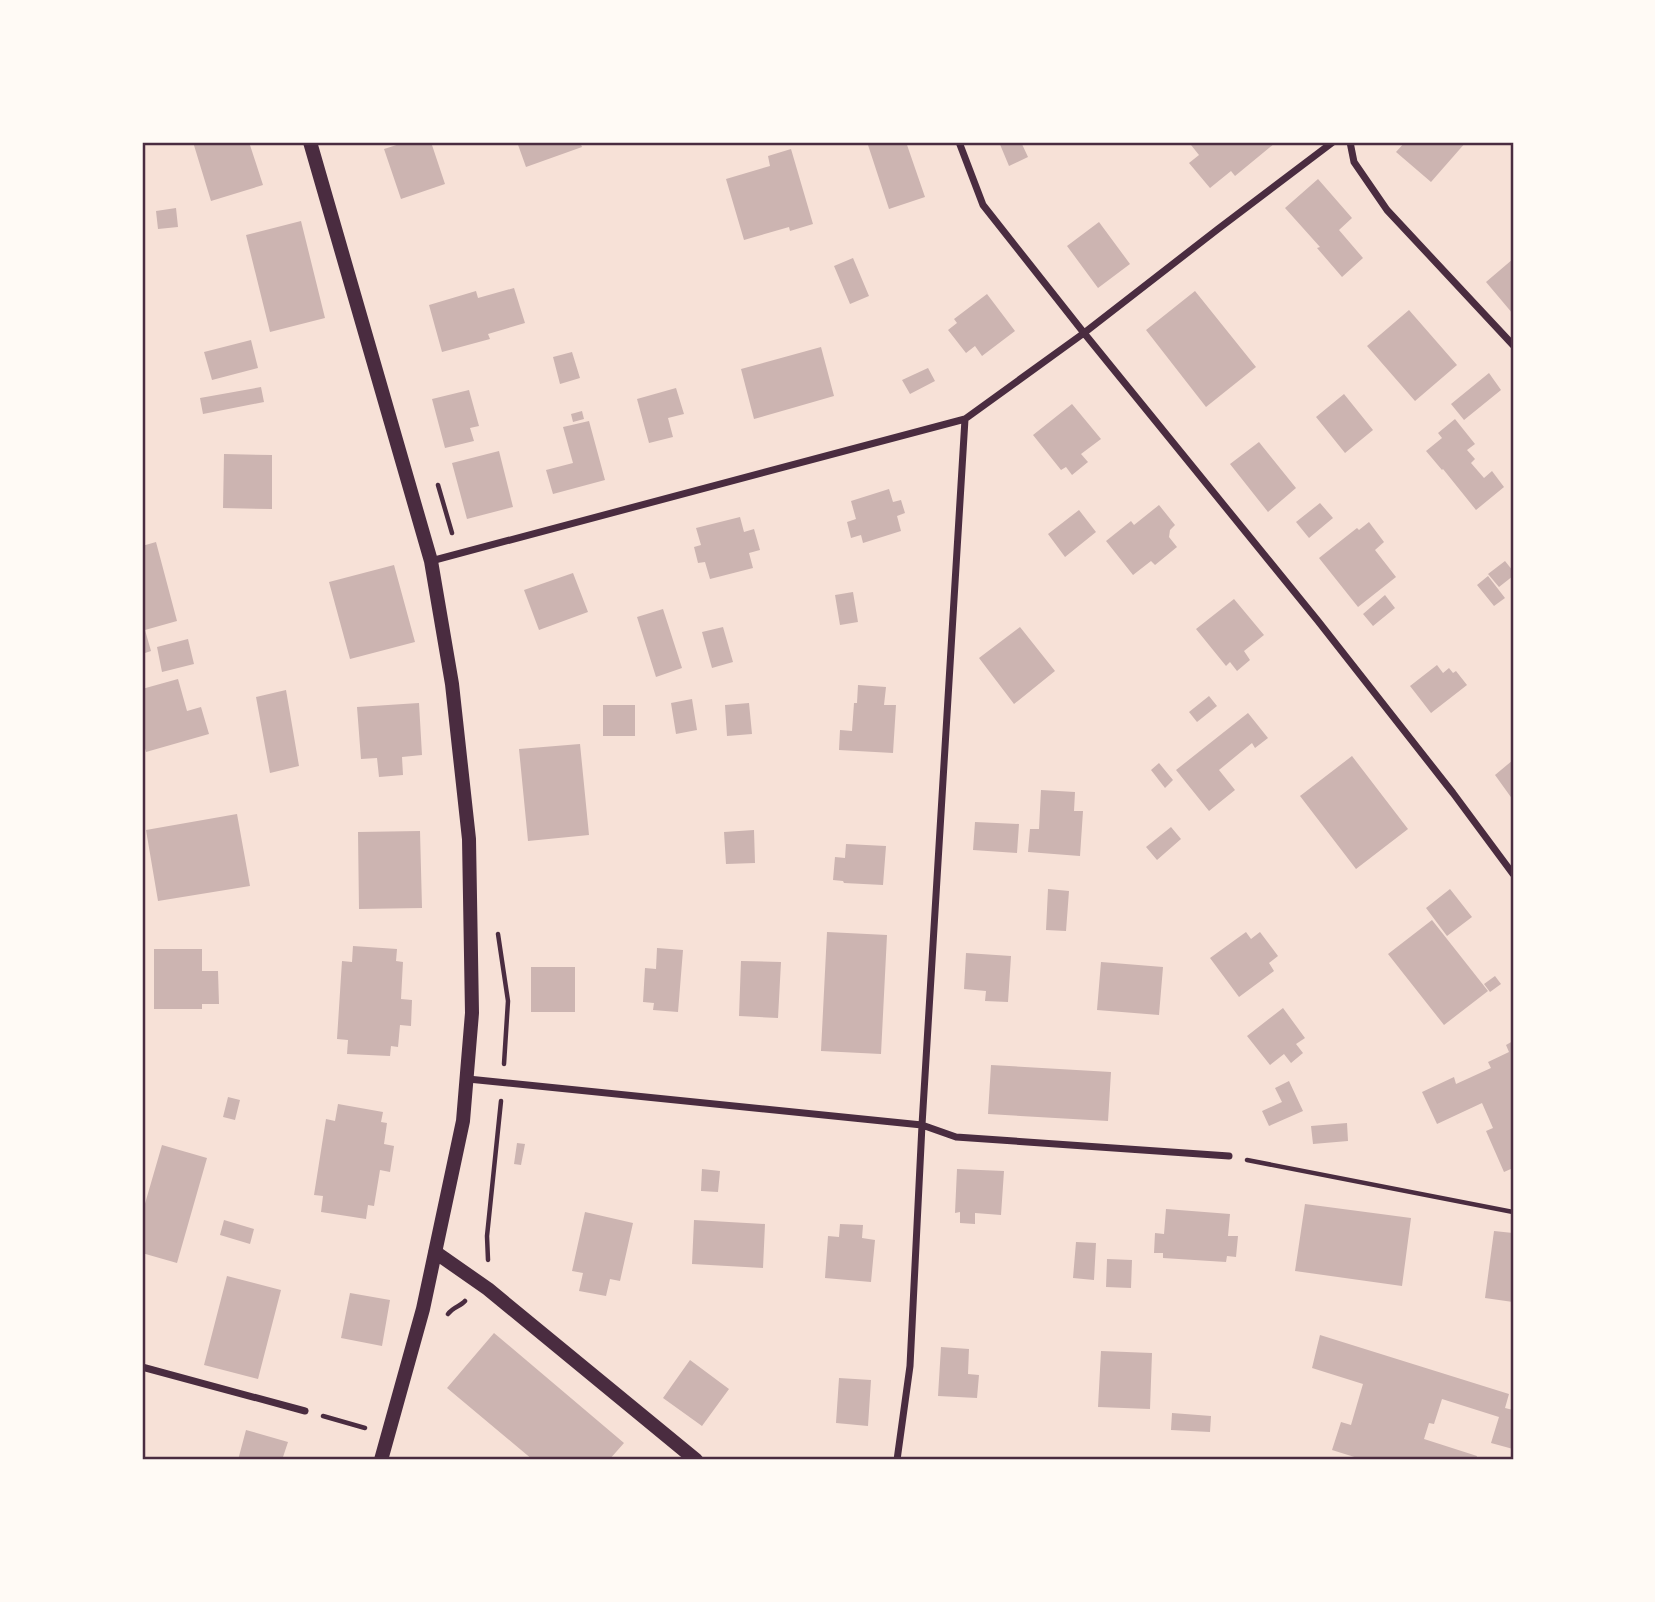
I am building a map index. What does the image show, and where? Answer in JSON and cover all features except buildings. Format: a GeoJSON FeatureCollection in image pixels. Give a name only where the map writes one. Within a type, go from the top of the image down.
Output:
{"type":"FeatureCollection","features":[{"type":"Feature","properties":{"kind":"main road"},"geometry":{"type":"LineString","coordinates":[[310,142],[431,561],[452,684],[469,839],[472,1013],[463,1121],[423,1309],[381,1460]]}},
{"type":"Feature","properties":{"kind":"main road"},"geometry":{"type":"LineString","coordinates":[[435,1252],[488,1289],[696,1460]]}},
{"type":"Feature","properties":{"kind":"street"},"geometry":{"type":"LineString","coordinates":[[959,142],[983,205],[1084,334],[1318,621],[1513,874]]}},
{"type":"Feature","properties":{"kind":"street"},"geometry":{"type":"LineString","coordinates":[[431,561],[965,419],[1084,334],[1333,142]]}},
{"type":"Feature","properties":{"kind":"street"},"geometry":{"type":"LineString","coordinates":[[1350,142],[1354,162],[1387,210],[1513,345]]}},
{"type":"Feature","properties":{"kind":"street"},"geometry":{"type":"LineString","coordinates":[[897,1460],[910,1367],[965,419]]}},
{"type":"Feature","properties":{"kind":"street"},"geometry":{"type":"LineString","coordinates":[[468,1079],[922,1125],[956,1137],[1229,1156]]}},
{"type":"Feature","properties":{"kind":"street"},"geometry":{"type":"LineString","coordinates":[[142,1367],[305,1411]]}},
{"type":"Feature","properties":{"kind":"path"},"geometry":{"type":"LineString","coordinates":[[1229,1156],[1513,1212]]}},
{"type":"Feature","properties":{"kind":"path"},"geometry":{"type":"LineString","coordinates":[[305,1411],[365,1428]]}}]}
